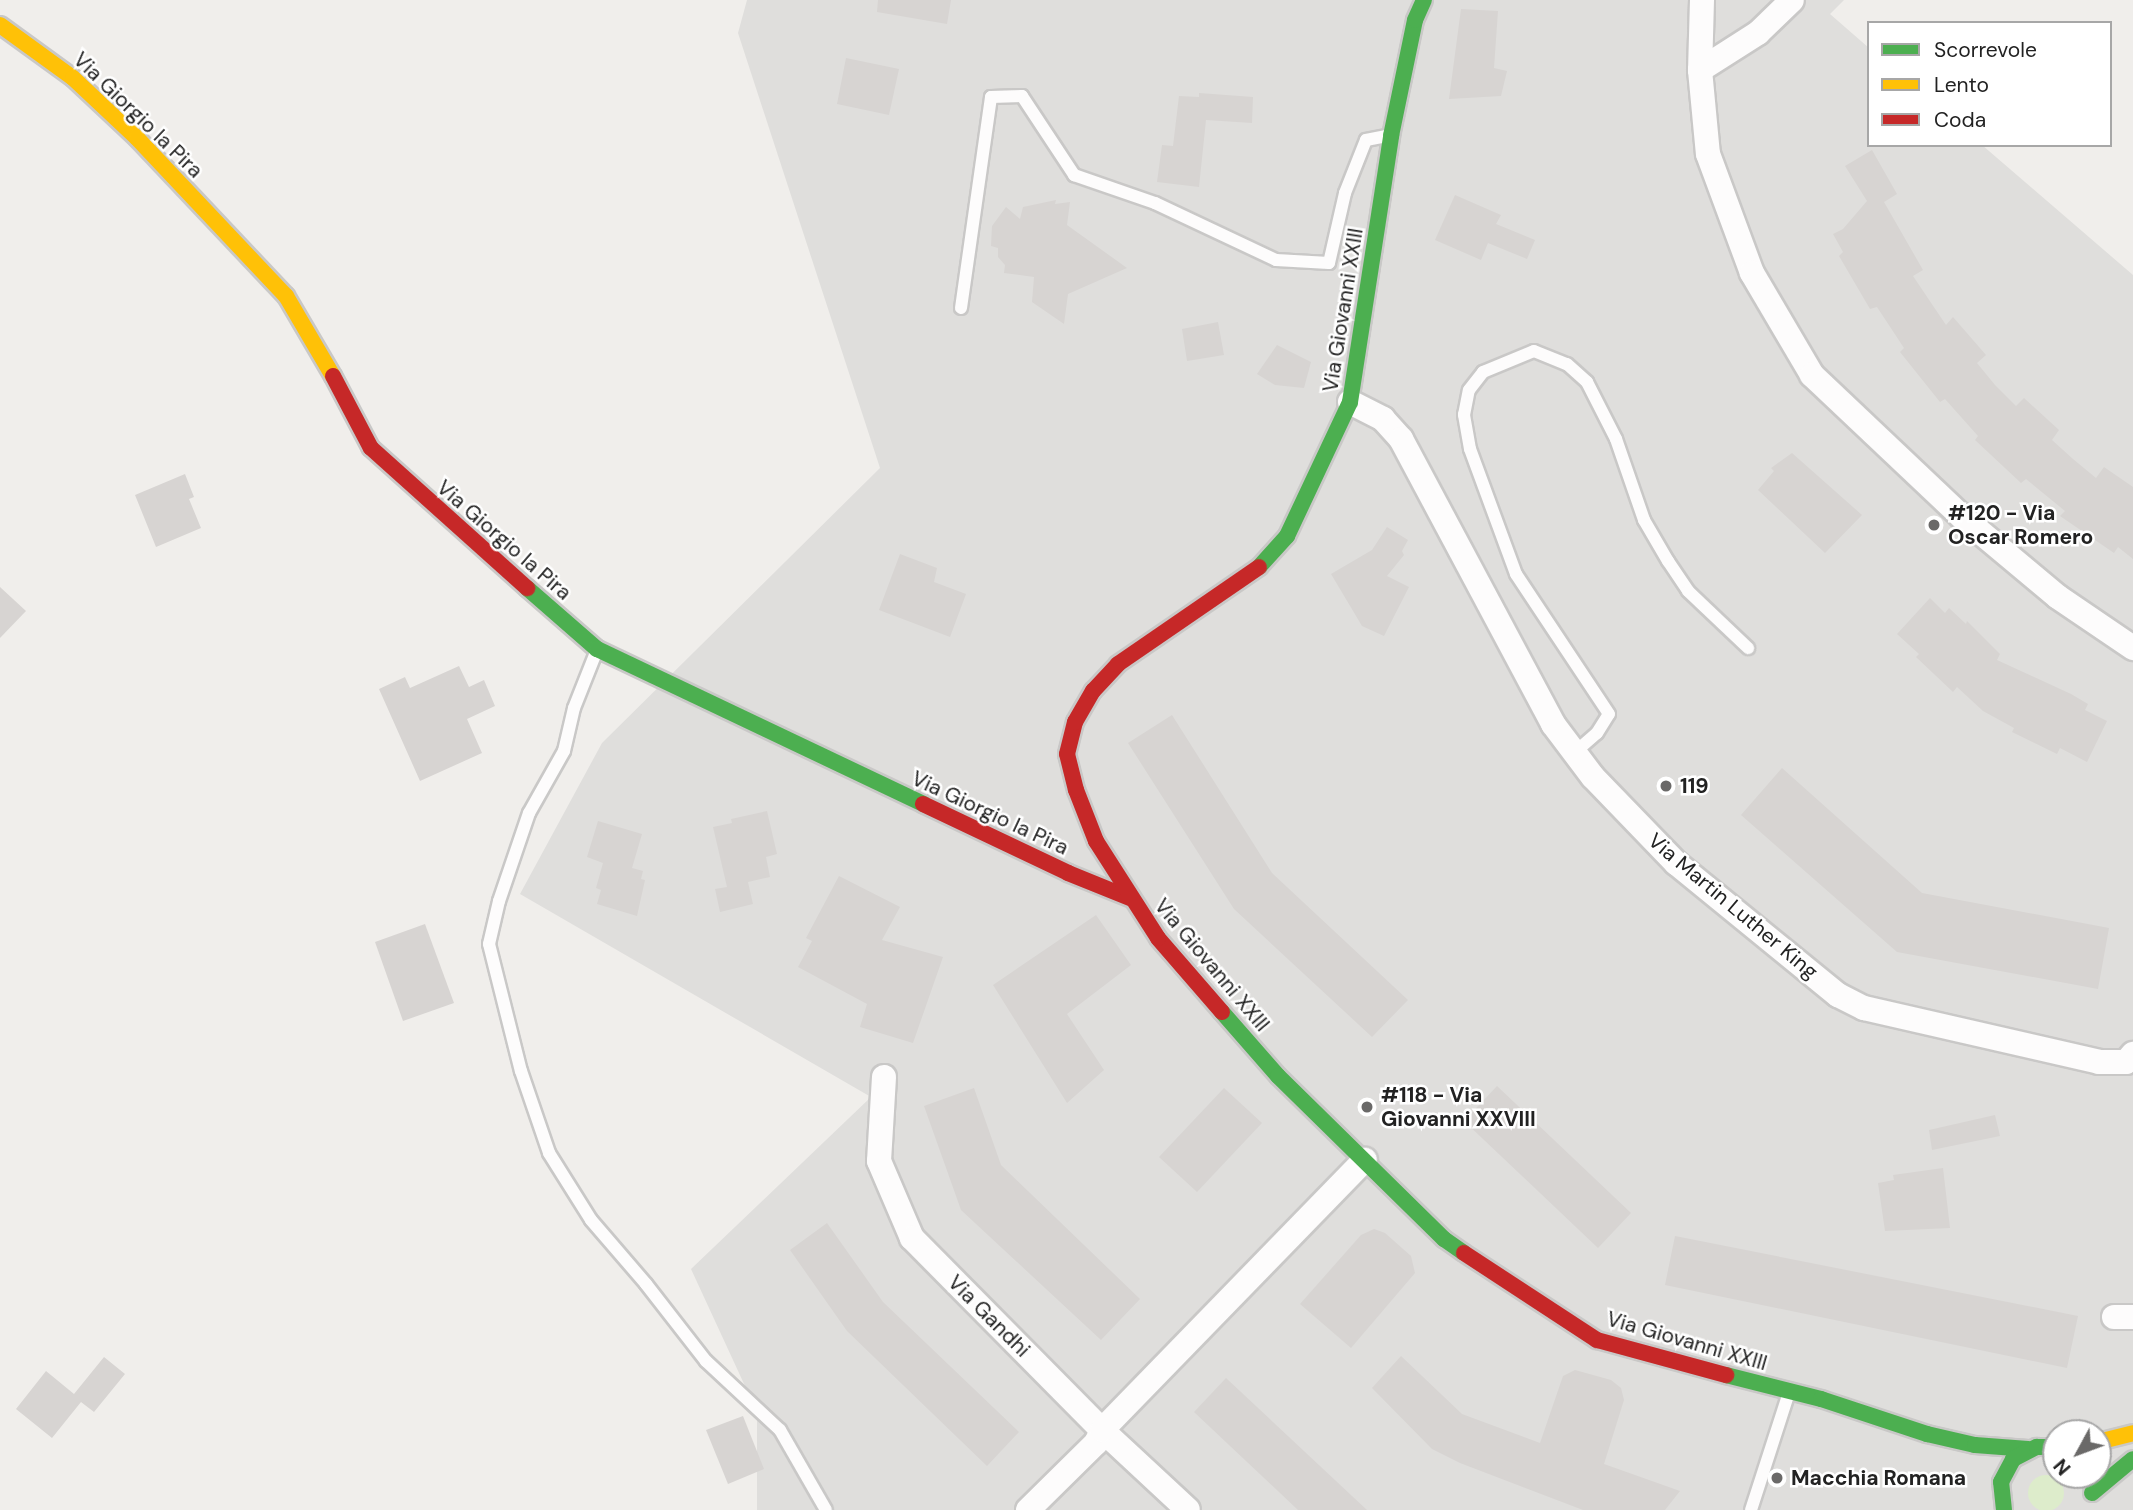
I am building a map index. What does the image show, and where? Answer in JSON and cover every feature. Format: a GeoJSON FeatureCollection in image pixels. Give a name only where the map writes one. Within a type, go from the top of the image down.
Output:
{"type":"FeatureCollection","features":[{"type":"Feature","properties":{"kind":"main road","name":"Via Giovanni XXIII"},"geometry":{"type":"LineString","coordinates":[[1424,0],[1415,20],[1391,136],[1350,402],[1287,536],[1263,564],[1118,664],[1093,691],[1075,722],[1067,754],[1076,790],[1096,841],[1158,938],[1269,1066],[1444,1239],[1516,1290],[1597,1340],[1789,1391],[1927,1434],[1975,1445],[2028,1450],[2042,1448]]}},
{"type":"Feature","properties":{"kind":"main road","name":"Via Giorgio la Pira"},"geometry":{"type":"LineString","coordinates":[[0,25],[74,78],[137,138],[286,296],[313,337],[371,448],[428,502],[597,649],[1057,867],[1130,898]]}},
{"type":"Feature","properties":{"kind":"main road"},"geometry":{"type":"LineString","coordinates":[[2112,1438],[2133,1433]]}},
{"type":"Feature","properties":{"kind":"main road","name":"Via Giovanni XXIII"},"geometry":{"type":"LineString","coordinates":[[1927,1434],[1966,1461]]}},
{"type":"Feature","properties":{"kind":"main road"},"geometry":{"type":"LineString","coordinates":[[2004,1510],[2000,1492],[2008,1466],[2028,1450]]}},
{"type":"Feature","properties":{"kind":"main road"},"geometry":{"type":"LineString","coordinates":[[2092,1493],[2133,1459]]}},
{"type":"Feature","properties":{"kind":"main road"},"geometry":{"type":"LineString","coordinates":[[1983,1476],[2000,1492]]}},
{"type":"Feature","properties":{"kind":"main road"},"geometry":{"type":"LineString","coordinates":[[2088,1510],[2091,1489]]}},
{"type":"Feature","properties":{"kind":"street"},"geometry":{"type":"LineString","coordinates":[[1702,0],[1700,70],[1709,154],[1752,273],[1812,375],[1961,516],[2058,597],[2133,648]]}},
{"type":"Feature","properties":{"kind":"street"},"geometry":{"type":"LineString","coordinates":[[1700,70],[1758,33],[1792,0]]}},
{"type":"Feature","properties":{"kind":"street","name":"Via Martin Luther King"},"geometry":{"type":"LineString","coordinates":[[1350,402],[1383,419],[1401,439],[1553,724],[1593,777],[1676,863],[1838,995],[1864,1008],[2099,1062],[2129,1058]]}},
{"type":"Feature","properties":{"kind":"street","name":"Via Gandhi"},"geometry":{"type":"LineString","coordinates":[[884,1077],[880,1161],[912,1238],[1102,1430],[1188,1510]]}},
{"type":"Feature","properties":{"kind":"street"},"geometry":{"type":"LineString","coordinates":[[1028,1510],[1096,1443],[1102,1430],[1365,1160]]}},
{"type":"Feature","properties":{"kind":"lane"},"geometry":{"type":"LineString","coordinates":[[961,308],[991,97],[1022,96],[1074,175],[1155,203],[1276,260],[1329,264],[1345,193],[1366,140],[1391,136]]}},
{"type":"Feature","properties":{"kind":"lane"},"geometry":{"type":"LineString","coordinates":[[1574,753],[1598,733],[1609,715],[1516,574],[1475,461],[1464,415],[1469,390],[1483,372],[1534,351],[1567,364],[1587,382],[1616,439],[1644,520],[1668,561],[1688,591],[1748,648]]}},
{"type":"Feature","properties":{"kind":"lane"},"geometry":{"type":"LineString","coordinates":[[597,649],[574,708],[564,751],[529,813],[499,901],[489,944],[521,1071],[549,1153],[591,1220],[646,1284],[706,1361],[780,1430],[826,1510]]}},
{"type":"Feature","properties":{"kind":"lane"},"geometry":{"type":"LineString","coordinates":[[1751,1510],[1789,1391]]}},
{"type":"Feature","properties":{"kind":"shaded area"},"geometry":{"type":"Polygon","coordinates":[[[747,0],[1844,0],[1830,14],[1867,46],[1867,147],[1984,147],[2133,275],[2133,1510],[757,1510],[757,1412],[691,1269],[871,1097],[520,894],[602,743],[880,468],[738,33],[747,0]]]}},
{"type":"Feature","properties":{"kind":"green space"},"geometry":{"type":"Polygon","coordinates":[[[2039,1476],[2042,1476],[2042,1489],[2063,1489],[2063,1500],[2053,1510],[2039,1510],[2029,1500],[2029,1486],[2039,1476]]]}},
{"type":"Feature","properties":{"kind":"building"},"geometry":{"type":"Polygon","coordinates":[[[878,0],[951,0],[947,24],[877,12],[878,0]]]}},
{"type":"Feature","properties":{"kind":"building"},"geometry":{"type":"Polygon","coordinates":[[[1461,9],[1498,11],[1494,68],[1507,71],[1501,96],[1449,99],[1461,9]]]}},
{"type":"Feature","properties":{"kind":"building"},"geometry":{"type":"Polygon","coordinates":[[[846,58],[899,69],[889,115],[837,104],[846,58]]]}},
{"type":"Feature","properties":{"kind":"building"},"geometry":{"type":"Polygon","coordinates":[[[1199,93],[1253,97],[1252,123],[1206,120],[1199,187],[1157,182],[1162,145],[1173,146],[1179,96],[1199,97],[1199,93]]]}},
{"type":"Feature","properties":{"kind":"building"},"geometry":{"type":"Polygon","coordinates":[[[1872,150],[1897,194],[1884,202],[1923,270],[1913,276],[1946,325],[1953,317],[1986,355],[1977,363],[1995,385],[2016,406],[2024,398],[2059,430],[2052,440],[2073,459],[2096,478],[2104,467],[2133,487],[2133,559],[2118,547],[2114,553],[2060,516],[2065,511],[2026,479],[2021,483],[1975,440],[1978,436],[1945,399],[1940,402],[1900,352],[1904,348],[1877,307],[1870,309],[1839,256],[1843,252],[1833,234],[1843,229],[1867,201],[1845,166],[1872,150]]]}},
{"type":"Feature","properties":{"kind":"building"},"geometry":{"type":"Polygon","coordinates":[[[1455,195],[1501,215],[1496,224],[1535,240],[1527,259],[1488,243],[1481,260],[1435,240],[1455,195]]]}},
{"type":"Feature","properties":{"kind":"building"},"geometry":{"type":"Polygon","coordinates":[[[1056,200],[1055,204],[1070,202],[1067,225],[1127,268],[1068,294],[1064,324],[1032,302],[1034,277],[1004,273],[1005,265],[998,257],[998,248],[991,246],[992,226],[1006,207],[1020,219],[1023,207],[1056,200]]]}},
{"type":"Feature","properties":{"kind":"building"},"geometry":{"type":"Polygon","coordinates":[[[1218,322],[1224,355],[1187,361],[1182,329],[1218,322]]]}},
{"type":"Feature","properties":{"kind":"building"},"geometry":{"type":"Polygon","coordinates":[[[1277,345],[1311,362],[1304,388],[1275,385],[1257,374],[1277,345]]]}},
{"type":"Feature","properties":{"kind":"building"},"geometry":{"type":"Polygon","coordinates":[[[1792,453],[1862,515],[1825,553],[1758,490],[1774,471],[1771,468],[1792,453]]]}},
{"type":"Feature","properties":{"kind":"building"},"geometry":{"type":"Polygon","coordinates":[[[185,474],[194,497],[189,499],[201,528],[156,547],[135,495],[185,474]]]}},
{"type":"Feature","properties":{"kind":"building"},"geometry":{"type":"Polygon","coordinates":[[[1387,527],[1408,540],[1402,551],[1404,555],[1387,576],[1409,587],[1384,636],[1362,626],[1331,574],[1372,550],[1387,527]]]}},
{"type":"Feature","properties":{"kind":"building"},"geometry":{"type":"Polygon","coordinates":[[[900,554],[937,568],[934,582],[966,594],[950,637],[879,610],[900,554]]]}},
{"type":"Feature","properties":{"kind":"building"},"geometry":{"type":"Polygon","coordinates":[[[0,587],[26,611],[0,638],[0,587]]]}},
{"type":"Feature","properties":{"kind":"building"},"geometry":{"type":"Polygon","coordinates":[[[1930,598],[1945,613],[1949,608],[1966,624],[1967,621],[2000,654],[1997,660],[2071,694],[2088,704],[2085,710],[2107,721],[2087,762],[2060,748],[2057,754],[2012,732],[2014,728],[1983,711],[1957,687],[1953,692],[1916,657],[1919,654],[1897,634],[1930,598]]]}},
{"type":"Feature","properties":{"kind":"building"},"geometry":{"type":"Polygon","coordinates":[[[459,666],[469,687],[484,680],[495,706],[467,719],[482,753],[420,781],[379,689],[405,677],[410,688],[459,666]]]}},
{"type":"Feature","properties":{"kind":"building"},"geometry":{"type":"Polygon","coordinates":[[[1172,715],[1272,873],[1408,1000],[1372,1037],[1234,909],[1128,743],[1172,715]]]}},
{"type":"Feature","properties":{"kind":"building"},"geometry":{"type":"Polygon","coordinates":[[[1782,768],[1922,893],[2109,928],[2098,989],[1897,952],[1741,815],[1782,768]]]}},
{"type":"Feature","properties":{"kind":"building"},"geometry":{"type":"Polygon","coordinates":[[[767,811],[777,854],[766,857],[770,877],[748,882],[753,904],[720,912],[715,889],[727,887],[713,827],[732,823],[731,819],[767,811]]]}},
{"type":"Feature","properties":{"kind":"building"},"geometry":{"type":"Polygon","coordinates":[[[598,821],[642,834],[632,868],[643,871],[641,879],[645,880],[637,916],[597,904],[601,890],[596,888],[603,863],[587,857],[598,821]]]}},
{"type":"Feature","properties":{"kind":"building"},"geometry":{"type":"Polygon","coordinates":[[[839,876],[900,907],[882,940],[943,957],[913,1043],[860,1027],[867,1004],[798,967],[812,941],[806,938],[839,876]]]}},
{"type":"Feature","properties":{"kind":"building"},"geometry":{"type":"Polygon","coordinates":[[[1096,915],[1131,965],[1067,1014],[1104,1070],[1067,1103],[993,985],[1096,915]]]}},
{"type":"Feature","properties":{"kind":"building"},"geometry":{"type":"Polygon","coordinates":[[[425,924],[454,1003],[403,1021],[375,942],[425,924]]]}},
{"type":"Feature","properties":{"kind":"building"},"geometry":{"type":"Polygon","coordinates":[[[1497,1086],[1631,1213],[1598,1248],[1464,1121],[1497,1086]]]}},
{"type":"Feature","properties":{"kind":"building"},"geometry":{"type":"Polygon","coordinates":[[[974,1088],[1001,1165],[1140,1299],[1101,1340],[961,1210],[924,1106],[974,1088]]]}},
{"type":"Feature","properties":{"kind":"building"},"geometry":{"type":"Polygon","coordinates":[[[1224,1088],[1262,1123],[1197,1192],[1159,1157],[1224,1088]]]}},
{"type":"Feature","properties":{"kind":"building"},"geometry":{"type":"Polygon","coordinates":[[[1995,1115],[2000,1136],[1932,1150],[1929,1130],[1995,1115]]]}},
{"type":"Feature","properties":{"kind":"building"},"geometry":{"type":"Polygon","coordinates":[[[1943,1168],[1950,1228],[1885,1231],[1878,1183],[1894,1180],[1893,1175],[1943,1168]]]}},
{"type":"Feature","properties":{"kind":"building"},"geometry":{"type":"Polygon","coordinates":[[[827,1223],[883,1302],[1019,1432],[987,1466],[847,1331],[790,1250],[827,1223]]]}},
{"type":"Feature","properties":{"kind":"building"},"geometry":{"type":"Polygon","coordinates":[[[1374,1229],[1385,1233],[1411,1256],[1415,1273],[1351,1348],[1300,1304],[1361,1235],[1374,1229]]]}},
{"type":"Feature","properties":{"kind":"building"},"geometry":{"type":"Polygon","coordinates":[[[1675,1236],[2078,1316],[2067,1368],[1665,1285],[1675,1236]]]}},
{"type":"Feature","properties":{"kind":"building"},"geometry":{"type":"Polygon","coordinates":[[[1401,1356],[1462,1414],[1540,1443],[1563,1376],[1575,1370],[1611,1380],[1621,1388],[1624,1400],[1604,1464],[1680,1491],[1665,1510],[1583,1510],[1460,1463],[1432,1449],[1372,1388],[1401,1356]]]}},
{"type":"Feature","properties":{"kind":"building"},"geometry":{"type":"Polygon","coordinates":[[[104,1357],[125,1374],[94,1412],[81,1402],[52,1438],[16,1409],[46,1371],[74,1394],[104,1357]]]}},
{"type":"Feature","properties":{"kind":"building"},"geometry":{"type":"Polygon","coordinates":[[[1226,1378],[1367,1510],[1298,1510],[1194,1412],[1226,1378]]]}},
{"type":"Feature","properties":{"kind":"building"},"geometry":{"type":"Polygon","coordinates":[[[743,1416],[764,1469],[728,1484],[706,1430],[743,1416]]]}},
{"type":"Feature","properties":{"kind":"traffic: fast"},"geometry":{"type":"LineString","coordinates":[[1259,567],[1287,536],[1350,402],[1391,136],[1415,20],[1424,0]]}},
{"type":"Feature","properties":{"kind":"traffic: fast"},"geometry":{"type":"LineString","coordinates":[[527,588],[597,649],[923,804]]}},
{"type":"Feature","properties":{"kind":"traffic: fast"},"geometry":{"type":"LineString","coordinates":[[1222,1012],[1278,1076],[1444,1239],[1464,1253]]}},
{"type":"Feature","properties":{"kind":"traffic: fast"},"geometry":{"type":"LineString","coordinates":[[1726,1375],[1821,1399],[1927,1434],[1975,1445],[2028,1449]]}},
{"type":"Feature","properties":{"kind":"traffic: fast"},"geometry":{"type":"LineString","coordinates":[[2004,1510],[2001,1482],[2013,1459],[2042,1447]]}},
{"type":"Feature","properties":{"kind":"traffic: fast"},"geometry":{"type":"LineString","coordinates":[[2092,1493],[2133,1459]]}},
{"type":"Feature","properties":{"kind":"traffic: slow"},"geometry":{"type":"LineString","coordinates":[[0,25],[73,78],[137,138],[286,296],[333,376]]}},
{"type":"Feature","properties":{"kind":"traffic: slow"},"geometry":{"type":"LineString","coordinates":[[2112,1438],[2133,1433]]}},
{"type":"Feature","properties":{"kind":"traffic: jam"},"geometry":{"type":"LineString","coordinates":[[333,376],[371,448],[527,588]]}},
{"type":"Feature","properties":{"kind":"traffic: jam"},"geometry":{"type":"LineString","coordinates":[[1222,1012],[1158,938],[1096,841],[1076,790],[1067,754],[1075,722],[1093,691],[1118,664],[1259,567]]}},
{"type":"Feature","properties":{"kind":"traffic: jam"},"geometry":{"type":"LineString","coordinates":[[923,804],[1068,873],[1130,898]]}},
{"type":"Feature","properties":{"kind":"traffic: jam"},"geometry":{"type":"LineString","coordinates":[[1464,1253],[1597,1340],[1726,1375]]}},
{"type":"Feature","properties":{"kind":"place","name":"#120 - Via Oscar Romero"},"geometry":{"type":"Point","coordinates":[1934,525]}},
{"type":"Feature","properties":{"kind":"place","name":"119"},"geometry":{"type":"Point","coordinates":[1666,786]}},
{"type":"Feature","properties":{"kind":"place","name":"#118 - Via Giovanni XXVIII"},"geometry":{"type":"Point","coordinates":[1367,1107]}},
{"type":"Feature","properties":{"kind":"place","name":"Macchia Romana"},"geometry":{"type":"Point","coordinates":[1777,1478]}}]}
